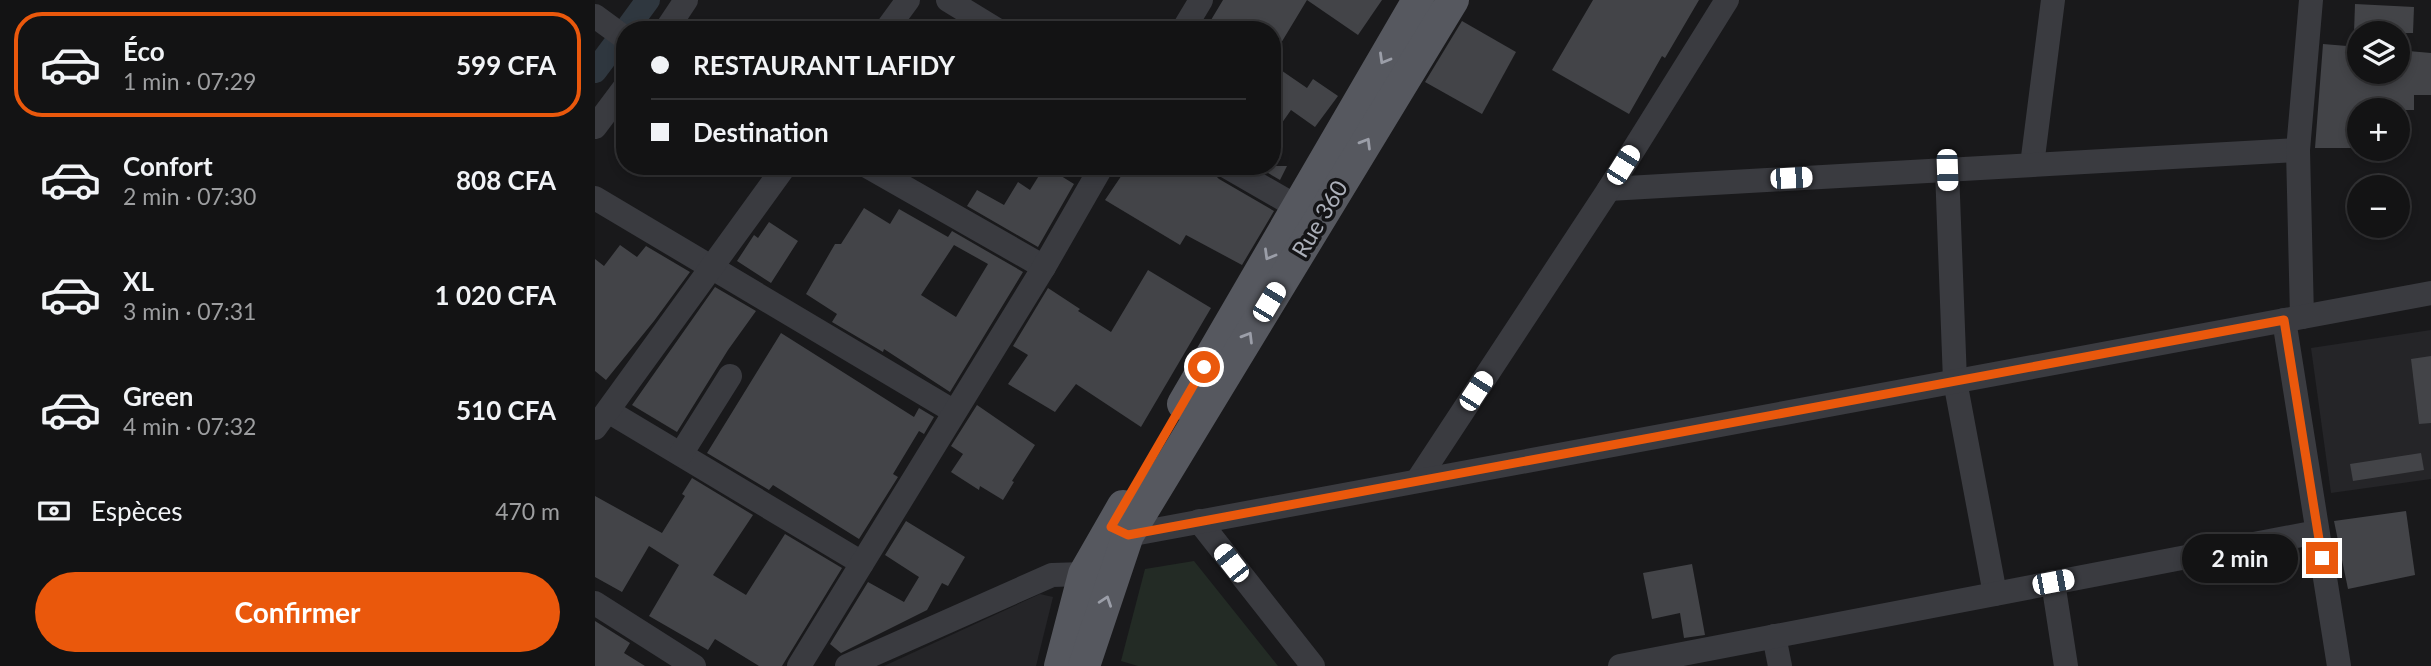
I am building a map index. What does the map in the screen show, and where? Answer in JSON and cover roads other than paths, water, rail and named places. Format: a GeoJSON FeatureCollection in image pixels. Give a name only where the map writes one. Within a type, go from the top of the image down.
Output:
{"type":"FeatureCollection","features":[{"type":"Feature","properties":{"kind":"main road","name":"Rue 360"},"geometry":{"type":"LineString","coordinates":[[1084,666],[1120,531],[1297,207],[1418,0]]}},
{"type":"Feature","properties":{"kind":"main road","name":"Rue 360"},"geometry":{"type":"LineString","coordinates":[[1061,666],[1084,574],[1120,531],[1453,0]]}},
{"type":"Feature","properties":{"kind":"street"},"geometry":{"type":"LineString","coordinates":[[672,21],[685,0]]}},
{"type":"Feature","properties":{"kind":"street"},"geometry":{"type":"LineString","coordinates":[[892,21],[908,0]]}},
{"type":"Feature","properties":{"kind":"street"},"geometry":{"type":"LineString","coordinates":[[948,0],[982,21]]}},
{"type":"Feature","properties":{"kind":"street"},"geometry":{"type":"LineString","coordinates":[[1188,21],[1201,0]]}},
{"type":"Feature","properties":{"kind":"street"},"geometry":{"type":"LineString","coordinates":[[1417,481],[1609,189],[1727,0]]}},
{"type":"Feature","properties":{"kind":"street"},"geometry":{"type":"LineString","coordinates":[[2032,165],[2053,0]]}},
{"type":"Feature","properties":{"kind":"street"},"geometry":{"type":"LineString","coordinates":[[2311,0],[2298,150],[2293,318],[2318,532],[2339,666]]}},
{"type":"Feature","properties":{"kind":"street"},"geometry":{"type":"LineString","coordinates":[[595,127],[616,99]]}},
{"type":"Feature","properties":{"kind":"street"},"geometry":{"type":"LineString","coordinates":[[1609,189],[2298,150]]}},
{"type":"Feature","properties":{"kind":"street"},"geometry":{"type":"LineString","coordinates":[[1947,170],[1955,381],[1995,594]]}},
{"type":"Feature","properties":{"kind":"street"},"geometry":{"type":"LineString","coordinates":[[778,175],[602,419],[681,454],[862,563]]}},
{"type":"Feature","properties":{"kind":"street"},"geometry":{"type":"LineString","coordinates":[[883,175],[1044,267]]}},
{"type":"Feature","properties":{"kind":"street"},"geometry":{"type":"LineString","coordinates":[[799,666],[953,411],[1044,267],[1097,175]]}},
{"type":"Feature","properties":{"kind":"street"},"geometry":{"type":"LineString","coordinates":[[1242,175],[1297,207]]}},
{"type":"Feature","properties":{"kind":"street"},"geometry":{"type":"LineString","coordinates":[[595,198],[953,411]]}},
{"type":"Feature","properties":{"kind":"street"},"geometry":{"type":"LineString","coordinates":[[1120,531],[1199,522],[2431,293]]}},
{"type":"Feature","properties":{"kind":"street"},"geometry":{"type":"LineString","coordinates":[[681,454],[730,376]]}},
{"type":"Feature","properties":{"kind":"street"},"geometry":{"type":"LineString","coordinates":[[1199,522],[1313,666]]}},
{"type":"Feature","properties":{"kind":"street"},"geometry":{"type":"LineString","coordinates":[[1620,666],[2318,532]]}},
{"type":"Feature","properties":{"kind":"street"},"geometry":{"type":"LineString","coordinates":[[847,666],[1052,575],[1084,574]]}},
{"type":"Feature","properties":{"kind":"street"},"geometry":{"type":"LineString","coordinates":[[2053,582],[2066,666]]}},
{"type":"Feature","properties":{"kind":"street"},"geometry":{"type":"LineString","coordinates":[[595,603],[695,666]]}},
{"type":"Feature","properties":{"kind":"street"},"geometry":{"type":"LineString","coordinates":[[1774,636],[1780,666]]}},
{"type":"Feature","properties":{"kind":"waterway"},"geometry":{"type":"LineString","coordinates":[[633,21],[648,0]]}},
{"type":"Feature","properties":{"kind":"waterway"},"geometry":{"type":"LineString","coordinates":[[595,71],[616,43]]}}]}
